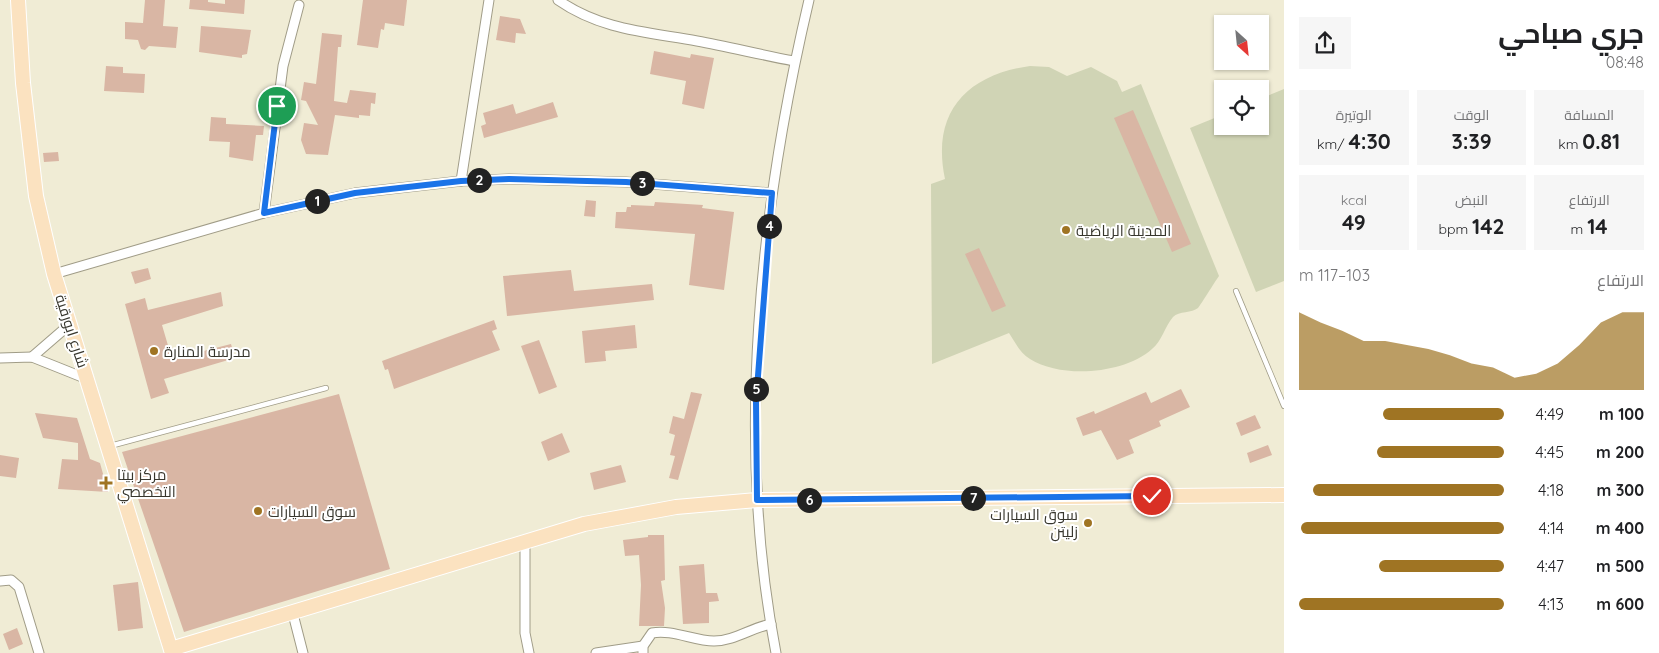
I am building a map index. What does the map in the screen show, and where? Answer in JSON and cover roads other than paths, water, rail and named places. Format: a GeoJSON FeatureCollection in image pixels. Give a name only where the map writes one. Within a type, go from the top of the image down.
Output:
{"type":"FeatureCollection","features":[{"type":"Feature","properties":{"kind":"main road","name":"شارع ابورقية"},"geometry":{"type":"LineString","coordinates":[[18,0],[23,83],[36,196],[54,274],[172,651]]}},
{"type":"Feature","properties":{"kind":"main road"},"geometry":{"type":"LineString","coordinates":[[172,651],[524,541],[584,524],[676,507],[757,500],[1284,495]]}},
{"type":"Feature","properties":{"kind":"street"},"geometry":{"type":"LineString","coordinates":[[461,181],[489,0]]}},
{"type":"Feature","properties":{"kind":"street"},"geometry":{"type":"LineString","coordinates":[[558,0],[586,17],[613,27],[698,41],[794,61]]}},
{"type":"Feature","properties":{"kind":"street"},"geometry":{"type":"LineString","coordinates":[[776,653],[770,624],[757,500],[756,402],[772,193],[794,61],[809,0]]}},
{"type":"Feature","properties":{"kind":"street"},"geometry":{"type":"LineString","coordinates":[[264,213],[283,66],[299,5]]}},
{"type":"Feature","properties":{"kind":"street"},"geometry":{"type":"LineString","coordinates":[[54,274],[264,213],[355,193],[461,181],[509,179],[626,182],[772,193]]}},
{"type":"Feature","properties":{"kind":"street"},"geometry":{"type":"LineString","coordinates":[[32,357],[69,325]]}},
{"type":"Feature","properties":{"kind":"street"},"geometry":{"type":"LineString","coordinates":[[0,358],[32,357],[87,379]]}},
{"type":"Feature","properties":{"kind":"street"},"geometry":{"type":"LineString","coordinates":[[524,541],[525,633],[529,653]]}},
{"type":"Feature","properties":{"kind":"street"},"geometry":{"type":"LineString","coordinates":[[0,581],[11,580],[18,587],[39,653]]}},
{"type":"Feature","properties":{"kind":"street"},"geometry":{"type":"LineString","coordinates":[[292,614],[303,653]]}},
{"type":"Feature","properties":{"kind":"street"},"geometry":{"type":"LineString","coordinates":[[596,653],[643,650],[648,637],[655,632],[713,642],[726,640],[754,627],[770,624]]}},
{"type":"Feature","properties":{"kind":"lane"},"geometry":{"type":"LineString","coordinates":[[1236,291],[1284,406]]}},
{"type":"Feature","properties":{"kind":"lane"},"geometry":{"type":"LineString","coordinates":[[108,447],[326,388]]}},
{"type":"Feature","properties":{"kind":"place","name":"المدينة الرياضية"},"geometry":{"type":"Point","coordinates":[1066,230]}},
{"type":"Feature","properties":{"kind":"place","name":"مدرسة المنارة"},"geometry":{"type":"Point","coordinates":[154,351]}},
{"type":"Feature","properties":{"kind":"place","name":"مركز بيتا التخصصي"},"geometry":{"type":"Point","coordinates":[106,483]}},
{"type":"Feature","properties":{"kind":"place","name":"سوق السيارات"},"geometry":{"type":"Point","coordinates":[258,511]}},
{"type":"Feature","properties":{"kind":"place","name":"سوق السيارات زليتن"},"geometry":{"type":"Point","coordinates":[1088,523]}}]}
